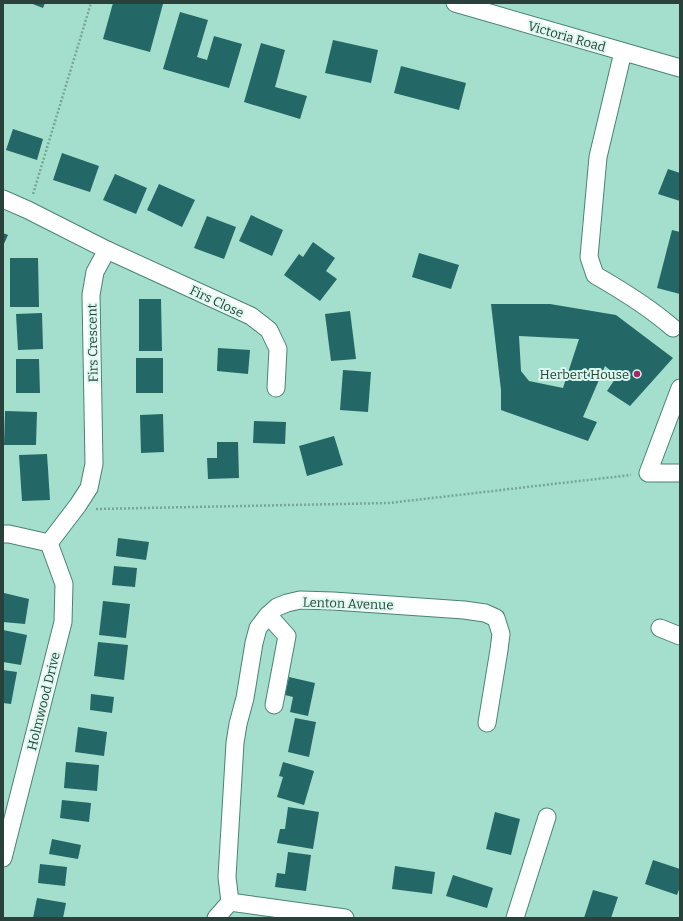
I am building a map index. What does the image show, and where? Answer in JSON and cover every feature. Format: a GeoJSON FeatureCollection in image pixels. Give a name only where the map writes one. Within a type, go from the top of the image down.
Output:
{"type":"FeatureCollection","features":[{"type":"Feature","properties":{"kind":"street","name":"Victoria Road"},"geometry":{"type":"LineString","coordinates":[[455,3],[680,68]]}},
{"type":"Feature","properties":{"kind":"street"},"geometry":{"type":"LineString","coordinates":[[623,52],[598,157],[589,257],[595,275],[617,287],[653,311],[673,328]]}},
{"type":"Feature","properties":{"kind":"street"},"geometry":{"type":"LineString","coordinates":[[3,199],[107,250]]}},
{"type":"Feature","properties":{"kind":"street","name":"Firs Close"},"geometry":{"type":"LineString","coordinates":[[107,250],[250,316],[269,330],[278,349],[276,388]]}},
{"type":"Feature","properties":{"kind":"street","name":"Firs Crescent"},"geometry":{"type":"LineString","coordinates":[[49,543],[89,488],[94,464],[91,295],[94,272],[107,250]]}},
{"type":"Feature","properties":{"kind":"street"},"geometry":{"type":"LineString","coordinates":[[680,388],[648,473],[680,474]]}},
{"type":"Feature","properties":{"kind":"street"},"geometry":{"type":"LineString","coordinates":[[3,534],[49,543]]}},
{"type":"Feature","properties":{"kind":"street","name":"Holmwood Drive"},"geometry":{"type":"LineString","coordinates":[[3,858],[64,622],[64,584],[49,543]]}},
{"type":"Feature","properties":{"kind":"street","name":"Lenton Avenue"},"geometry":{"type":"LineString","coordinates":[[230,902],[227,877],[235,743],[238,724],[246,692],[258,628],[268,615],[277,607],[286,603],[300,600],[333,601],[464,610],[485,613],[496,618],[501,634],[500,650],[486,723]]}},
{"type":"Feature","properties":{"kind":"street"},"geometry":{"type":"LineString","coordinates":[[268,615],[287,636],[274,705]]}},
{"type":"Feature","properties":{"kind":"street"},"geometry":{"type":"LineString","coordinates":[[660,628],[680,636]]}},
{"type":"Feature","properties":{"kind":"street"},"geometry":{"type":"LineString","coordinates":[[515,918],[547,817]]}},
{"type":"Feature","properties":{"kind":"street"},"geometry":{"type":"LineString","coordinates":[[216,918],[230,902],[345,918]]}},
{"type":"Feature","properties":{"kind":"path"},"geometry":{"type":"LineString","coordinates":[[28,210],[91,3]]}},
{"type":"Feature","properties":{"kind":"path"},"geometry":{"type":"LineString","coordinates":[[78,505],[93,509],[389,503],[648,473]]}},
{"type":"Feature","properties":{"kind":"building"},"geometry":{"type":"Polygon","coordinates":[[[30,3],[45,3],[43,8],[30,3]]]}},
{"type":"Feature","properties":{"kind":"building"},"geometry":{"type":"Polygon","coordinates":[[[113,3],[163,4],[150,52],[103,39],[113,3]]]}},
{"type":"Feature","properties":{"kind":"building"},"geometry":{"type":"Polygon","coordinates":[[[180,12],[208,20],[197,57],[207,60],[214,36],[242,44],[229,88],[163,69],[180,12]]]}},
{"type":"Feature","properties":{"kind":"building"},"geometry":{"type":"Polygon","coordinates":[[[333,40],[378,50],[371,83],[325,73],[333,40]]]}},
{"type":"Feature","properties":{"kind":"building"},"geometry":{"type":"Polygon","coordinates":[[[261,43],[285,50],[275,87],[307,96],[300,119],[244,102],[261,43]]]}},
{"type":"Feature","properties":{"kind":"building"},"geometry":{"type":"Polygon","coordinates":[[[401,66],[466,83],[459,110],[394,93],[401,66]]]}},
{"type":"Feature","properties":{"kind":"building"},"geometry":{"type":"Polygon","coordinates":[[[13,129],[43,139],[37,160],[6,150],[13,129]]]}},
{"type":"Feature","properties":{"kind":"building"},"geometry":{"type":"Polygon","coordinates":[[[62,153],[99,166],[90,192],[53,180],[62,153]]]}},
{"type":"Feature","properties":{"kind":"building"},"geometry":{"type":"Polygon","coordinates":[[[668,169],[680,173],[680,201],[658,194],[668,169]]]}},
{"type":"Feature","properties":{"kind":"building"},"geometry":{"type":"Polygon","coordinates":[[[115,174],[147,188],[136,214],[103,200],[115,174]]]}},
{"type":"Feature","properties":{"kind":"building"},"geometry":{"type":"Polygon","coordinates":[[[159,184],[195,200],[182,227],[147,210],[159,184]]]}},
{"type":"Feature","properties":{"kind":"building"},"geometry":{"type":"Polygon","coordinates":[[[251,215],[283,230],[272,256],[239,241],[251,215]]]}},
{"type":"Feature","properties":{"kind":"building"},"geometry":{"type":"Polygon","coordinates":[[[207,216],[236,227],[224,259],[194,248],[207,216]]]}},
{"type":"Feature","properties":{"kind":"building"},"geometry":{"type":"Polygon","coordinates":[[[672,230],[680,232],[680,294],[657,288],[672,230]]]}},
{"type":"Feature","properties":{"kind":"building"},"geometry":{"type":"Polygon","coordinates":[[[3,233],[8,235],[3,246],[3,233]]]}},
{"type":"Feature","properties":{"kind":"building"},"geometry":{"type":"Polygon","coordinates":[[[313,242],[335,258],[326,271],[337,279],[320,301],[284,275],[299,254],[303,257],[313,242]]]}},
{"type":"Feature","properties":{"kind":"building"},"geometry":{"type":"Polygon","coordinates":[[[419,253],[459,265],[451,289],[412,277],[419,253]]]}},
{"type":"Feature","properties":{"kind":"building"},"geometry":{"type":"Polygon","coordinates":[[[10,258],[38,258],[39,307],[10,307],[10,258]]]}},
{"type":"Feature","properties":{"kind":"building"},"geometry":{"type":"Polygon","coordinates":[[[139,299],[161,299],[162,351],[139,351],[139,299]]]}},
{"type":"Feature","properties":{"kind":"building","name":"Herbert House"},"geometry":{"type":"Polygon","coordinates":[[[491,304],[550,304],[616,315],[673,358],[630,406],[607,391],[617,376],[605,366],[583,417],[597,422],[588,441],[501,410],[501,390],[491,304]],[[519,336],[521,371],[529,381],[563,388],[579,339],[519,336]]]}},
{"type":"Feature","properties":{"kind":"building"},"geometry":{"type":"Polygon","coordinates":[[[350,311],[356,359],[331,361],[325,314],[350,311]]]}},
{"type":"Feature","properties":{"kind":"building"},"geometry":{"type":"Polygon","coordinates":[[[42,313],[43,349],[18,350],[16,314],[42,313]]]}},
{"type":"Feature","properties":{"kind":"building"},"geometry":{"type":"Polygon","coordinates":[[[218,348],[250,350],[248,374],[217,371],[218,348]]]}},
{"type":"Feature","properties":{"kind":"building"},"geometry":{"type":"Polygon","coordinates":[[[136,358],[163,358],[163,393],[136,393],[136,358]]]}},
{"type":"Feature","properties":{"kind":"building"},"geometry":{"type":"Polygon","coordinates":[[[16,359],[39,359],[40,393],[16,393],[16,359]]]}},
{"type":"Feature","properties":{"kind":"building"},"geometry":{"type":"Polygon","coordinates":[[[343,370],[371,372],[368,412],[340,410],[343,370]]]}},
{"type":"Feature","properties":{"kind":"building"},"geometry":{"type":"Polygon","coordinates":[[[5,411],[37,412],[36,445],[4,445],[5,411]]]}},
{"type":"Feature","properties":{"kind":"building"},"geometry":{"type":"Polygon","coordinates":[[[163,414],[164,452],[141,453],[140,415],[163,414]]]}},
{"type":"Feature","properties":{"kind":"building"},"geometry":{"type":"Polygon","coordinates":[[[254,421],[286,422],[285,444],[253,443],[254,421]]]}},
{"type":"Feature","properties":{"kind":"building"},"geometry":{"type":"Polygon","coordinates":[[[334,436],[343,465],[307,476],[299,446],[334,436]]]}},
{"type":"Feature","properties":{"kind":"building"},"geometry":{"type":"Polygon","coordinates":[[[217,442],[238,442],[239,478],[208,479],[207,458],[217,458],[217,442]]]}},
{"type":"Feature","properties":{"kind":"building"},"geometry":{"type":"Polygon","coordinates":[[[47,454],[50,500],[22,501],[19,455],[47,454]]]}},
{"type":"Feature","properties":{"kind":"building"},"geometry":{"type":"Polygon","coordinates":[[[118,538],[149,542],[146,560],[116,556],[118,538]]]}},
{"type":"Feature","properties":{"kind":"building"},"geometry":{"type":"Polygon","coordinates":[[[114,566],[137,568],[135,587],[112,585],[114,566]]]}},
{"type":"Feature","properties":{"kind":"building"},"geometry":{"type":"Polygon","coordinates":[[[4,593],[29,599],[25,624],[3,622],[4,593]]]}},
{"type":"Feature","properties":{"kind":"building"},"geometry":{"type":"Polygon","coordinates":[[[103,601],[130,604],[126,638],[99,635],[103,601]]]}},
{"type":"Feature","properties":{"kind":"building"},"geometry":{"type":"Polygon","coordinates":[[[3,630],[27,635],[21,665],[3,662],[3,630]]]}},
{"type":"Feature","properties":{"kind":"building"},"geometry":{"type":"Polygon","coordinates":[[[98,642],[128,645],[124,680],[94,676],[98,642]]]}},
{"type":"Feature","properties":{"kind":"building"},"geometry":{"type":"Polygon","coordinates":[[[3,670],[17,672],[11,704],[3,703],[3,670]]]}},
{"type":"Feature","properties":{"kind":"building"},"geometry":{"type":"Polygon","coordinates":[[[289,677],[315,683],[308,716],[290,712],[293,697],[285,695],[289,677]]]}},
{"type":"Feature","properties":{"kind":"building"},"geometry":{"type":"Polygon","coordinates":[[[91,694],[114,697],[112,713],[90,710],[91,694]]]}},
{"type":"Feature","properties":{"kind":"building"},"geometry":{"type":"Polygon","coordinates":[[[295,718],[316,722],[309,757],[288,752],[295,718]]]}},
{"type":"Feature","properties":{"kind":"building"},"geometry":{"type":"Polygon","coordinates":[[[78,727],[107,732],[104,756],[75,752],[78,727]]]}},
{"type":"Feature","properties":{"kind":"building"},"geometry":{"type":"Polygon","coordinates":[[[66,762],[99,765],[97,791],[64,788],[66,762]]]}},
{"type":"Feature","properties":{"kind":"building"},"geometry":{"type":"Polygon","coordinates":[[[283,762],[314,771],[304,805],[277,797],[283,777],[279,776],[283,762]]]}},
{"type":"Feature","properties":{"kind":"building"},"geometry":{"type":"Polygon","coordinates":[[[62,800],[91,803],[89,822],[60,818],[62,800]]]}},
{"type":"Feature","properties":{"kind":"building"},"geometry":{"type":"Polygon","coordinates":[[[288,807],[319,812],[313,849],[277,843],[280,829],[285,829],[288,807]]]}},
{"type":"Feature","properties":{"kind":"building"},"geometry":{"type":"Polygon","coordinates":[[[495,812],[520,819],[511,855],[486,849],[495,812]]]}},
{"type":"Feature","properties":{"kind":"building"},"geometry":{"type":"Polygon","coordinates":[[[52,839],[81,845],[78,859],[49,854],[52,839]]]}},
{"type":"Feature","properties":{"kind":"building"},"geometry":{"type":"Polygon","coordinates":[[[288,852],[311,855],[306,891],[275,887],[277,873],[285,874],[288,852]]]}},
{"type":"Feature","properties":{"kind":"building"},"geometry":{"type":"Polygon","coordinates":[[[653,860],[680,869],[680,887],[677,895],[645,884],[653,860]]]}},
{"type":"Feature","properties":{"kind":"building"},"geometry":{"type":"Polygon","coordinates":[[[40,864],[67,867],[65,886],[38,883],[40,864]]]}},
{"type":"Feature","properties":{"kind":"building"},"geometry":{"type":"Polygon","coordinates":[[[395,866],[435,872],[432,894],[392,889],[395,866]]]}},
{"type":"Feature","properties":{"kind":"building"},"geometry":{"type":"Polygon","coordinates":[[[453,875],[493,888],[487,908],[446,896],[453,875]]]}},
{"type":"Feature","properties":{"kind":"building"},"geometry":{"type":"Polygon","coordinates":[[[593,890],[618,897],[611,918],[584,918],[593,890]]]}},
{"type":"Feature","properties":{"kind":"building"},"geometry":{"type":"Polygon","coordinates":[[[37,898],[66,903],[63,918],[33,918],[37,898]]]}},
{"type":"Feature","properties":{"kind":"place","name":"Herbert House"},"geometry":{"type":"Point","coordinates":[637,374]}}]}
